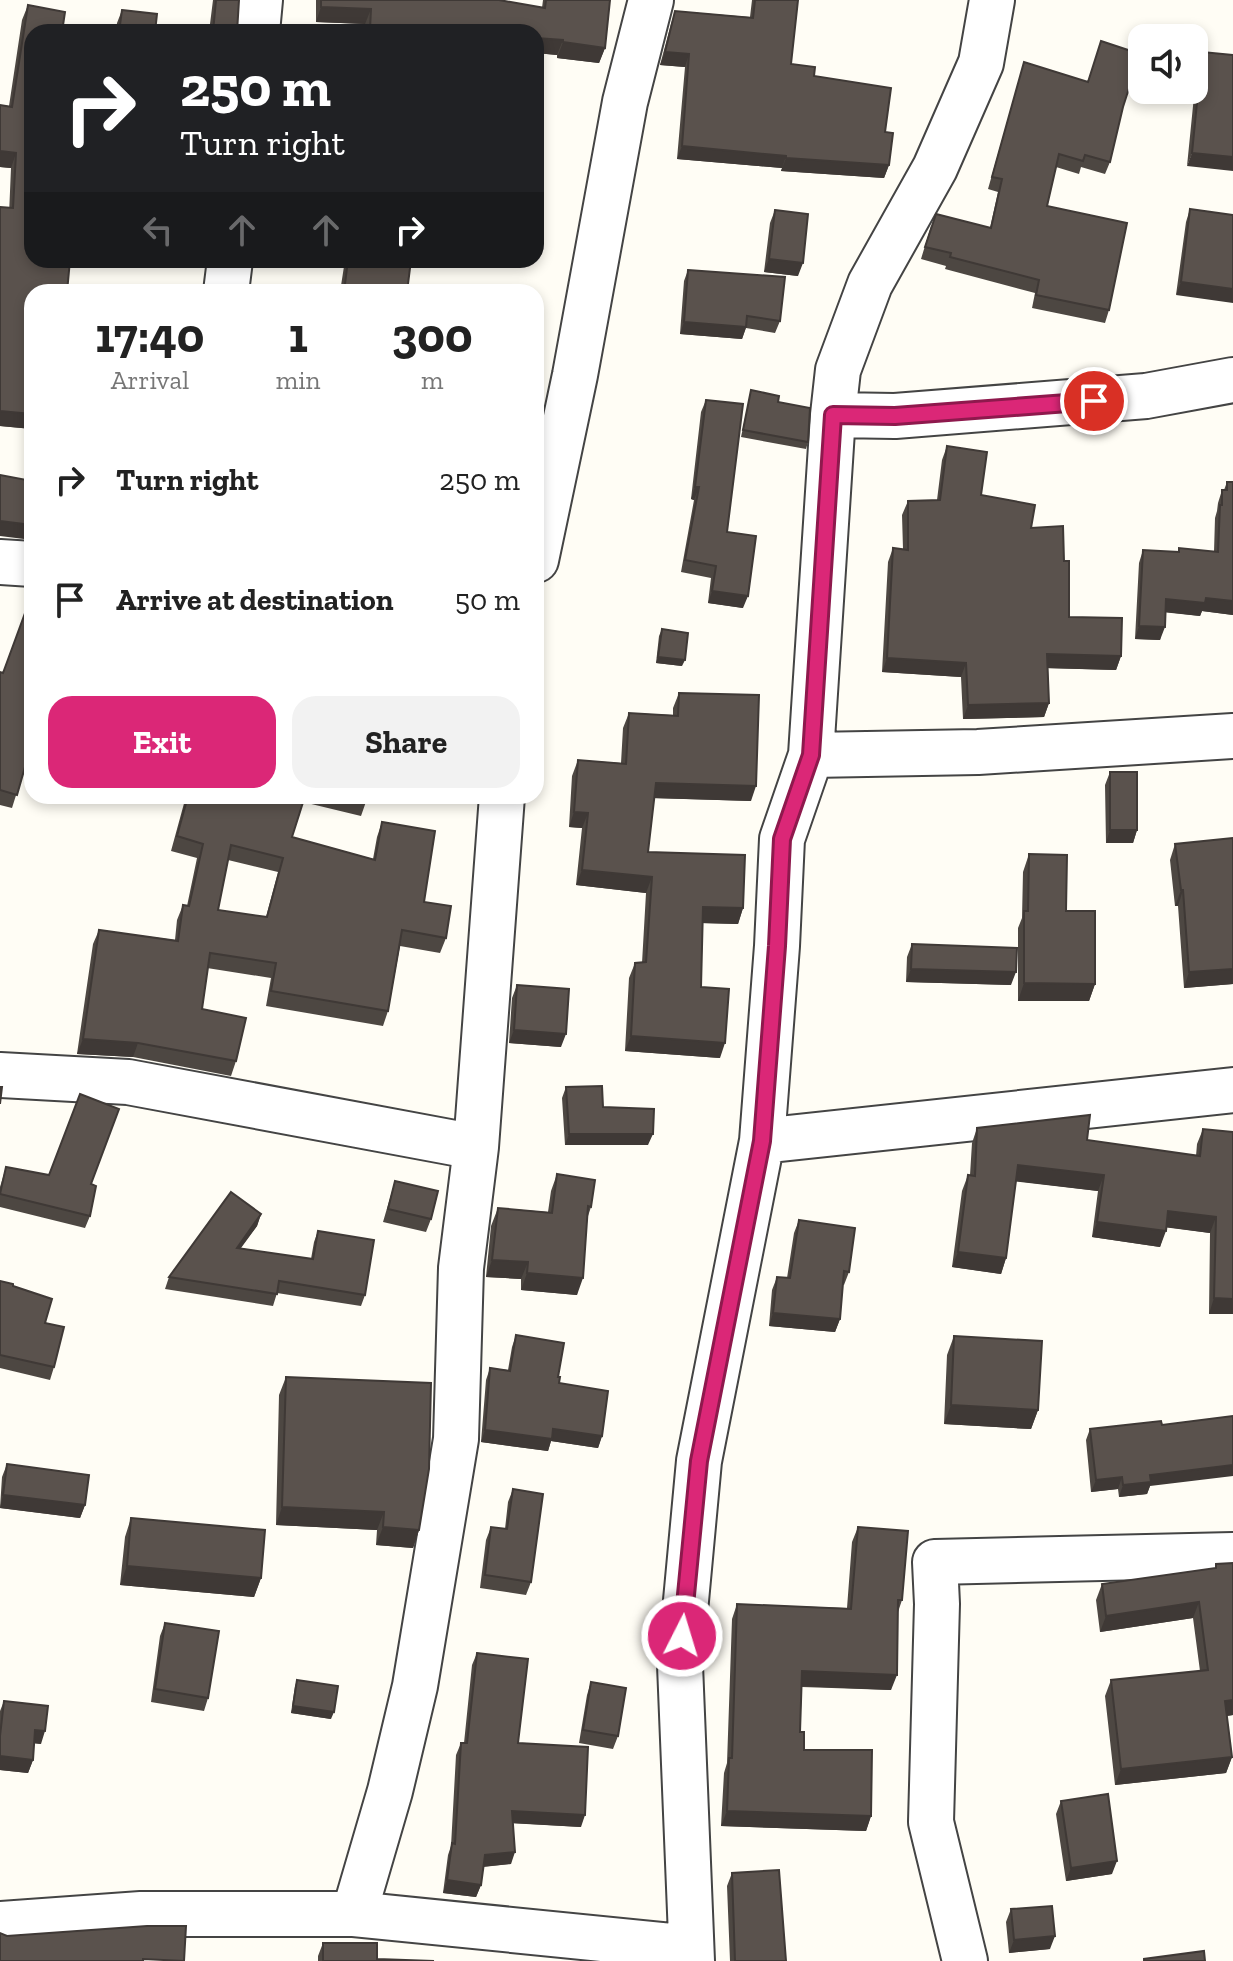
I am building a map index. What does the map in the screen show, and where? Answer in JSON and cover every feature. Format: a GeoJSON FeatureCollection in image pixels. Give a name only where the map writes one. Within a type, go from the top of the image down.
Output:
{"type":"FeatureCollection","features":[{"type":"Feature","properties":{"kind":"street"},"geometry":{"type":"LineString","coordinates":[[258,24],[260,0]]}},
{"type":"Feature","properties":{"kind":"street"},"geometry":{"type":"LineString","coordinates":[[544,522],[575,375],[625,102],[651,0]]}},
{"type":"Feature","properties":{"kind":"street"},"geometry":{"type":"LineString","coordinates":[[0,1924],[141,1914],[354,1914],[691,1955],[681,1649],[699,1461],[762,1141],[782,839],[811,755],[838,370],[870,284],[935,168],[981,63],[992,0]]}},
{"type":"Feature","properties":{"kind":"street"},"geometry":{"type":"LineString","coordinates":[[833,415],[895,416],[1146,396],[1233,380]]}},
{"type":"Feature","properties":{"kind":"street"},"geometry":{"type":"LineString","coordinates":[[0,562],[24,564]]}},
{"type":"Feature","properties":{"kind":"street"},"geometry":{"type":"LineString","coordinates":[[811,755],[978,752],[1233,736]]}},
{"type":"Feature","properties":{"kind":"street"},"geometry":{"type":"LineString","coordinates":[[354,1914],[390,1791],[415,1686],[456,1439],[461,1268],[476,1147],[501,804]]}},
{"type":"Feature","properties":{"kind":"street"},"geometry":{"type":"LineString","coordinates":[[0,1075],[128,1082],[476,1147]]}},
{"type":"Feature","properties":{"kind":"street"},"geometry":{"type":"LineString","coordinates":[[762,1141],[1233,1090]]}},
{"type":"Feature","properties":{"kind":"street"},"geometry":{"type":"LineString","coordinates":[[965,1961],[931,1822],[937,1604],[935,1562],[1233,1555]]}},
{"type":"Feature","properties":{"kind":"building"},"geometry":{"type":"Polygon","coordinates":[[[216,0],[239,0],[238,24],[214,24],[216,0]]]}},
{"type":"Feature","properties":{"kind":"building"},"geometry":{"type":"Polygon","coordinates":[[[321,0],[499,0],[545,8],[546,0],[610,0],[605,48],[544,39],[544,24],[370,24],[371,9],[321,7],[321,0]]]}},
{"type":"Feature","properties":{"kind":"building"},"geometry":{"type":"Polygon","coordinates":[[[755,0],[798,0],[791,64],[815,67],[814,76],[891,88],[885,132],[893,133],[889,165],[786,158],[682,146],[689,54],[665,52],[675,11],[753,18],[755,0]]]}},
{"type":"Feature","properties":{"kind":"building"},"geometry":{"type":"Polygon","coordinates":[[[28,5],[65,12],[63,24],[25,24],[28,5]]]}},
{"type":"Feature","properties":{"kind":"building"},"geometry":{"type":"Polygon","coordinates":[[[122,10],[157,14],[156,24],[120,24],[122,10]]]}},
{"type":"Feature","properties":{"kind":"building"},"geometry":{"type":"Polygon","coordinates":[[[24,30],[24,268],[69,268],[68,284],[24,284],[24,413],[0,411],[0,207],[13,208],[16,153],[0,151],[0,105],[12,107],[24,30]]]}},
{"type":"Feature","properties":{"kind":"building"},"geometry":{"type":"Polygon","coordinates":[[[1101,41],[1128,50],[1128,91],[1110,162],[1085,155],[1083,161],[1059,154],[1047,206],[1127,223],[1109,310],[1036,295],[1039,280],[950,257],[951,253],[925,247],[936,214],[991,228],[1002,179],[992,177],[1024,62],[1088,82],[1101,41]]]}},
{"type":"Feature","properties":{"kind":"building"},"geometry":{"type":"Polygon","coordinates":[[[1208,53],[1233,55],[1233,157],[1192,153],[1197,104],[1208,104],[1208,53]]]}},
{"type":"Feature","properties":{"kind":"building"},"geometry":{"type":"Polygon","coordinates":[[[1190,209],[1233,215],[1233,289],[1181,282],[1190,209]]]}},
{"type":"Feature","properties":{"kind":"building"},"geometry":{"type":"Polygon","coordinates":[[[775,210],[808,214],[803,263],[769,259],[775,210]]]}},
{"type":"Feature","properties":{"kind":"building"},"geometry":{"type":"Polygon","coordinates":[[[347,268],[410,268],[408,284],[345,284],[347,268]]]}},
{"type":"Feature","properties":{"kind":"building"},"geometry":{"type":"Polygon","coordinates":[[[688,270],[785,277],[780,321],[747,316],[746,327],[684,322],[688,270]]]}},
{"type":"Feature","properties":{"kind":"building"},"geometry":{"type":"Polygon","coordinates":[[[751,390],[779,396],[778,402],[810,408],[808,442],[743,430],[751,390]]]}},
{"type":"Feature","properties":{"kind":"building"},"geometry":{"type":"Polygon","coordinates":[[[706,400],[743,404],[727,532],[756,536],[748,596],[712,591],[716,566],[685,560],[699,487],[695,487],[706,400]]]}},
{"type":"Feature","properties":{"kind":"building"},"geometry":{"type":"Polygon","coordinates":[[[947,446],[987,452],[981,495],[1035,505],[1031,528],[1063,526],[1064,561],[1069,561],[1069,617],[1122,618],[1121,656],[1047,654],[1049,703],[968,705],[966,663],[887,658],[893,548],[908,550],[908,501],[940,500],[947,446]]]}},
{"type":"Feature","properties":{"kind":"building"},"geometry":{"type":"Polygon","coordinates":[[[0,475],[24,480],[24,524],[0,521],[0,475]]]}},
{"type":"Feature","properties":{"kind":"building"},"geometry":{"type":"Polygon","coordinates":[[[1227,482],[1233,482],[1233,601],[1206,598],[1205,603],[1166,599],[1165,627],[1139,626],[1143,550],[1179,552],[1179,548],[1218,552],[1220,505],[1222,490],[1227,490],[1227,482]]]}},
{"type":"Feature","properties":{"kind":"building"},"geometry":{"type":"Polygon","coordinates":[[[24,616],[24,770],[17,795],[0,790],[0,672],[3,673],[24,616]]]}},
{"type":"Feature","properties":{"kind":"building"},"geometry":{"type":"Polygon","coordinates":[[[662,629],[688,633],[685,660],[658,657],[662,629]]]}},
{"type":"Feature","properties":{"kind":"building"},"geometry":{"type":"Polygon","coordinates":[[[679,693],[759,695],[756,786],[656,783],[648,852],[745,855],[743,908],[703,907],[701,987],[729,989],[725,1043],[631,1036],[635,963],[646,962],[652,877],[582,870],[588,813],[574,812],[578,760],[626,764],[629,713],[678,716],[679,693]]]}},
{"type":"Feature","properties":{"kind":"building"},"geometry":{"type":"Polygon","coordinates":[[[1110,772],[1137,772],[1137,830],[1110,830],[1110,772]]]}},
{"type":"Feature","properties":{"kind":"building"},"geometry":{"type":"Polygon","coordinates":[[[186,804],[302,804],[292,837],[375,860],[382,822],[435,831],[424,902],[451,906],[446,938],[402,930],[388,1011],[271,991],[276,963],[210,953],[202,1009],[246,1018],[236,1061],[138,1043],[83,1039],[99,930],[178,941],[183,905],[189,906],[203,844],[177,836],[186,804]],[[231,845],[218,910],[267,917],[283,858],[231,845]]]}},
{"type":"Feature","properties":{"kind":"building"},"geometry":{"type":"Polygon","coordinates":[[[1233,838],[1233,969],[1189,972],[1183,890],[1175,844],[1233,838]]]}},
{"type":"Feature","properties":{"kind":"building"},"geometry":{"type":"Polygon","coordinates":[[[1029,854],[1067,855],[1066,911],[1095,911],[1095,984],[1024,983],[1024,911],[1028,911],[1029,854]]]}},
{"type":"Feature","properties":{"kind":"building"},"geometry":{"type":"Polygon","coordinates":[[[912,944],[1017,948],[1016,972],[911,969],[912,944]]]}},
{"type":"Feature","properties":{"kind":"building"},"geometry":{"type":"Polygon","coordinates":[[[517,985],[569,989],[566,1034],[514,1030],[517,985]]]}},
{"type":"Feature","properties":{"kind":"building"},"geometry":{"type":"Polygon","coordinates":[[[602,1086],[603,1107],[654,1109],[653,1134],[569,1134],[566,1087],[602,1086]]]}},
{"type":"Feature","properties":{"kind":"building"},"geometry":{"type":"Polygon","coordinates":[[[80,1094],[119,1109],[91,1184],[96,1186],[90,1216],[0,1194],[6,1167],[49,1175],[80,1094]]]}},
{"type":"Feature","properties":{"kind":"building"},"geometry":{"type":"Polygon","coordinates":[[[1090,1115],[1087,1140],[1200,1156],[1203,1129],[1233,1132],[1233,1299],[1214,1298],[1216,1217],[1168,1211],[1166,1231],[1097,1222],[1104,1175],[1018,1165],[1006,1258],[958,1252],[968,1175],[975,1176],[977,1128],[1090,1115]]]}},
{"type":"Feature","properties":{"kind":"building"},"geometry":{"type":"Polygon","coordinates":[[[557,1174],[595,1180],[591,1207],[588,1206],[583,1278],[527,1273],[528,1262],[492,1260],[498,1208],[552,1213],[557,1174]]]}},
{"type":"Feature","properties":{"kind":"building"},"geometry":{"type":"Polygon","coordinates":[[[395,1181],[438,1191],[431,1219],[388,1209],[395,1181]]]}},
{"type":"Feature","properties":{"kind":"building"},"geometry":{"type":"Polygon","coordinates":[[[231,1192],[261,1214],[237,1248],[313,1259],[318,1231],[374,1240],[365,1295],[279,1281],[277,1294],[169,1277],[231,1192]]]}},
{"type":"Feature","properties":{"kind":"building"},"geometry":{"type":"Polygon","coordinates":[[[799,1220],[855,1228],[849,1272],[844,1271],[840,1319],[773,1313],[777,1277],[790,1278],[799,1220]]]}},
{"type":"Feature","properties":{"kind":"building"},"geometry":{"type":"Polygon","coordinates":[[[0,1281],[52,1299],[45,1323],[64,1327],[54,1367],[0,1355],[0,1281]]]}},
{"type":"Feature","properties":{"kind":"building"},"geometry":{"type":"Polygon","coordinates":[[[516,1335],[564,1343],[559,1383],[608,1391],[602,1436],[553,1429],[552,1439],[485,1430],[490,1368],[510,1371],[516,1335]]]}},
{"type":"Feature","properties":{"kind":"building"},"geometry":{"type":"Polygon","coordinates":[[[954,1336],[1042,1341],[1038,1410],[951,1405],[954,1336]]]}},
{"type":"Feature","properties":{"kind":"building"},"geometry":{"type":"Polygon","coordinates":[[[286,1377],[431,1383],[429,1469],[419,1530],[383,1527],[384,1512],[282,1507],[286,1377]]]}},
{"type":"Feature","properties":{"kind":"building"},"geometry":{"type":"Polygon","coordinates":[[[1233,1416],[1233,1465],[1150,1475],[1151,1482],[1123,1485],[1122,1477],[1096,1480],[1090,1429],[1161,1421],[1162,1425],[1233,1416]]]}},
{"type":"Feature","properties":{"kind":"building"},"geometry":{"type":"Polygon","coordinates":[[[7,1464],[89,1475],[85,1505],[3,1495],[7,1464]]]}},
{"type":"Feature","properties":{"kind":"building"},"geometry":{"type":"Polygon","coordinates":[[[513,1489],[543,1494],[531,1582],[485,1575],[491,1527],[507,1529],[513,1489]]]}},
{"type":"Feature","properties":{"kind":"building"},"geometry":{"type":"Polygon","coordinates":[[[131,1518],[265,1530],[261,1578],[127,1566],[131,1518]]]}},
{"type":"Feature","properties":{"kind":"building"},"geometry":{"type":"Polygon","coordinates":[[[858,1527],[908,1531],[902,1600],[898,1600],[897,1675],[802,1671],[800,1732],[804,1732],[804,1750],[872,1750],[871,1816],[727,1811],[729,1758],[732,1758],[737,1604],[851,1609],[858,1527]]]}},
{"type":"Feature","properties":{"kind":"building"},"geometry":{"type":"Polygon","coordinates":[[[1233,1563],[1233,1700],[1225,1701],[1232,1757],[1121,1769],[1111,1680],[1208,1670],[1199,1602],[1106,1616],[1102,1584],[1233,1563]]]}},
{"type":"Feature","properties":{"kind":"building"},"geometry":{"type":"Polygon","coordinates":[[[165,1623],[219,1631],[208,1698],[155,1689],[165,1623]]]}},
{"type":"Feature","properties":{"kind":"building"},"geometry":{"type":"Polygon","coordinates":[[[477,1653],[528,1659],[518,1743],[588,1747],[585,1815],[512,1811],[515,1852],[485,1855],[481,1885],[447,1880],[452,1843],[455,1844],[461,1743],[467,1743],[477,1653]]]}},
{"type":"Feature","properties":{"kind":"building"},"geometry":{"type":"Polygon","coordinates":[[[297,1680],[338,1686],[334,1712],[293,1706],[297,1680]]]}},
{"type":"Feature","properties":{"kind":"building"},"geometry":{"type":"Polygon","coordinates":[[[591,1682],[626,1688],[618,1736],[583,1730],[591,1682]]]}},
{"type":"Feature","properties":{"kind":"building"},"geometry":{"type":"Polygon","coordinates":[[[4,1701],[48,1706],[45,1731],[35,1730],[33,1760],[0,1756],[4,1701]]]}},
{"type":"Feature","properties":{"kind":"building"},"geometry":{"type":"Polygon","coordinates":[[[1108,1794],[1117,1861],[1071,1868],[1061,1801],[1108,1794]]]}},
{"type":"Feature","properties":{"kind":"building"},"geometry":{"type":"Polygon","coordinates":[[[779,1870],[786,1961],[735,1961],[732,1873],[779,1870]]]}},
{"type":"Feature","properties":{"kind":"building"},"geometry":{"type":"Polygon","coordinates":[[[1052,1906],[1055,1936],[1014,1940],[1011,1909],[1052,1906]]]}},
{"type":"Feature","properties":{"kind":"building"},"geometry":{"type":"Polygon","coordinates":[[[186,1926],[184,1961],[0,1961],[0,1933],[7,1936],[186,1926]]]}},
{"type":"Feature","properties":{"kind":"building"},"geometry":{"type":"Polygon","coordinates":[[[323,1943],[377,1943],[377,1959],[434,1961],[323,1961],[323,1943]]]}},
{"type":"Feature","properties":{"kind":"building"},"geometry":{"type":"Polygon","coordinates":[[[1204,1951],[1205,1961],[1144,1961],[1144,1959],[1204,1951]]]}},
{"type":"Feature","properties":{"kind":"route"},"geometry":{"type":"LineString","coordinates":[[682,1636],[699,1461],[762,1141],[782,839],[811,755],[833,415],[895,416],[1094,401]]}}]}
